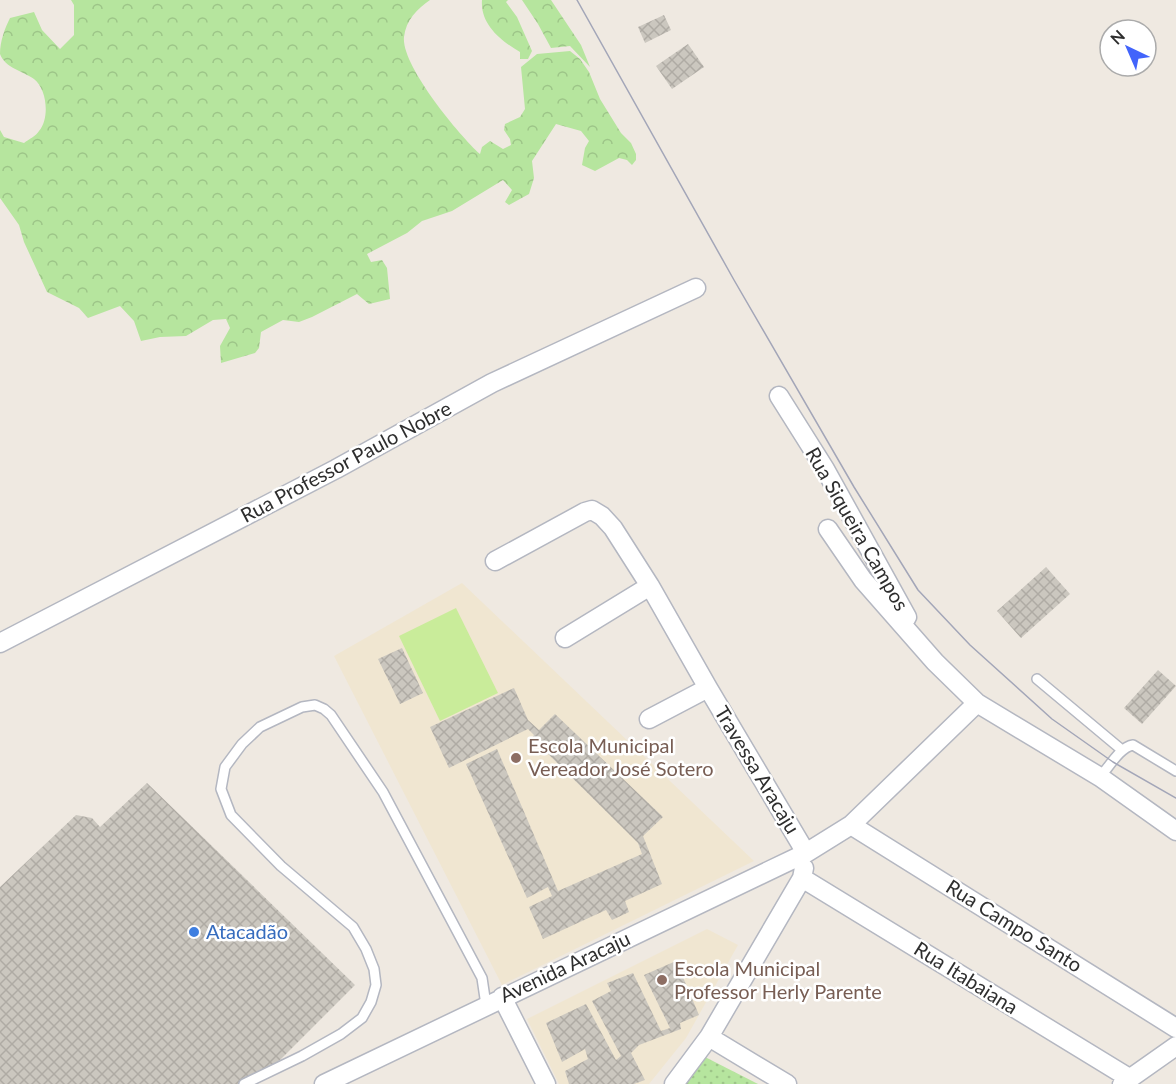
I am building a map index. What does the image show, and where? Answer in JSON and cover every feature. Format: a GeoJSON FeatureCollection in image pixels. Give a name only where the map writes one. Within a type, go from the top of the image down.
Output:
{"type":"FeatureCollection","features":[{"type":"Feature","properties":{"kind":"street","name":"Rua Professor Paulo Nobre"},"geometry":{"type":"LineString","coordinates":[[0,643],[336,469],[492,383],[696,288]]}},
{"type":"Feature","properties":{"kind":"street","name":"Rua Siqueira Campos"},"geometry":{"type":"LineString","coordinates":[[778,396],[825,470],[894,596],[935,662]]}},
{"type":"Feature","properties":{"kind":"street","name":"Travessa Aracaju"},"geometry":{"type":"LineString","coordinates":[[495,561],[585,512],[592,510],[602,516],[613,528],[650,586],[806,853]]}},
{"type":"Feature","properties":{"kind":"street","name":"Rua Siqueira Campos"},"geometry":{"type":"LineString","coordinates":[[828,529],[863,580],[935,662],[977,703],[1100,777],[1176,831]]}},
{"type":"Feature","properties":{"kind":"street"},"geometry":{"type":"LineString","coordinates":[[565,638],[650,586]]}},
{"type":"Feature","properties":{"kind":"street","name":"Travessa Aracaju"},"geometry":{"type":"LineString","coordinates":[[649,719],[708,688]]}},
{"type":"Feature","properties":{"kind":"street","name":"Avenida Aracaju"},"geometry":{"type":"LineString","coordinates":[[324,1084],[806,853],[851,825],[977,703]]}},
{"type":"Feature","properties":{"kind":"street","name":"Rua Campo Santo"},"geometry":{"type":"LineString","coordinates":[[851,825],[1176,1028]]}},
{"type":"Feature","properties":{"kind":"street"},"geometry":{"type":"LineString","coordinates":[[674,1084],[709,1037],[802,878],[806,853]]}},
{"type":"Feature","properties":{"kind":"street","name":"Rua Itabaiana"},"geometry":{"type":"LineString","coordinates":[[802,878],[1125,1081]]}},
{"type":"Feature","properties":{"kind":"street"},"geometry":{"type":"LineString","coordinates":[[494,1001],[546,1084]]}},
{"type":"Feature","properties":{"kind":"street"},"geometry":{"type":"LineString","coordinates":[[709,1037],[787,1084]]}},
{"type":"Feature","properties":{"kind":"street"},"geometry":{"type":"LineString","coordinates":[[1125,1081],[1176,1046]]}},
{"type":"Feature","properties":{"kind":"lane"},"geometry":{"type":"LineString","coordinates":[[1037,680],[1122,750]]}},
{"type":"Feature","properties":{"kind":"lane"},"geometry":{"type":"LineString","coordinates":[[244,1084],[341,1034],[362,1018],[371,1002],[376,986],[374,969],[353,927],[281,866],[231,815],[221,789],[225,767],[242,744],[261,727],[302,707],[315,705],[331,715],[384,792],[494,1001]]}},
{"type":"Feature","properties":{"kind":"lane"},"geometry":{"type":"LineString","coordinates":[[1100,777],[1128,745],[1136,746],[1176,771]]}},
{"type":"Feature","properties":{"kind":"shaded area","name":"Escola Municipal Vereador José Sotero"},"geometry":{"type":"Polygon","coordinates":[[[462,583],[754,861],[502,985],[334,656],[462,583]]]}},
{"type":"Feature","properties":{"kind":"shaded area","name":"Escola Municipal Professor Herly Parente"},"geometry":{"type":"Polygon","coordinates":[[[707,929],[738,945],[686,1038],[649,1084],[559,1084],[527,1019],[707,929]]]}},
{"type":"Feature","properties":{"kind":"green space"},"geometry":{"type":"Polygon","coordinates":[[[71,0],[430,0],[417,11],[407,25],[404,37],[406,49],[421,81],[433,99],[480,154],[482,147],[490,141],[503,149],[511,145],[504,130],[505,124],[520,117],[525,109],[521,67],[537,54],[570,51],[580,59],[589,72],[600,99],[621,133],[631,143],[636,160],[632,165],[627,160],[619,158],[595,171],[582,165],[585,148],[589,141],[581,131],[556,124],[532,161],[534,178],[529,194],[509,205],[505,202],[512,190],[503,180],[452,211],[422,221],[407,233],[367,254],[371,262],[382,260],[387,268],[390,299],[369,304],[357,294],[299,322],[283,320],[261,332],[259,348],[255,353],[221,363],[220,346],[230,328],[226,319],[213,320],[186,336],[160,337],[141,341],[134,321],[120,306],[88,318],[79,308],[47,292],[24,242],[19,225],[0,198],[0,130],[4,137],[24,143],[39,131],[46,111],[42,90],[34,79],[2,59],[1,44],[5,30],[10,18],[34,12],[42,30],[60,49],[74,35],[74,5],[71,0]]]}},
{"type":"Feature","properties":{"kind":"green space"},"geometry":{"type":"Polygon","coordinates":[[[482,0],[508,0],[506,2],[517,17],[532,51],[528,59],[520,59],[520,52],[493,31],[484,17],[482,0]]]}},
{"type":"Feature","properties":{"kind":"green space"},"geometry":{"type":"Polygon","coordinates":[[[522,0],[551,0],[581,45],[590,67],[570,46],[551,48],[522,0]]]}},
{"type":"Feature","properties":{"kind":"green space"},"geometry":{"type":"Polygon","coordinates":[[[456,608],[498,693],[440,721],[399,636],[456,608]]]}},
{"type":"Feature","properties":{"kind":"green space"},"geometry":{"type":"Polygon","coordinates":[[[705,1057],[758,1084],[681,1084],[705,1057]]]}},
{"type":"Feature","properties":{"kind":"building"},"geometry":{"type":"Polygon","coordinates":[[[664,15],[671,30],[645,43],[638,27],[664,15]]]}},
{"type":"Feature","properties":{"kind":"building"},"geometry":{"type":"Polygon","coordinates":[[[688,44],[704,67],[672,89],[656,66],[688,44]]]}},
{"type":"Feature","properties":{"kind":"building"},"geometry":{"type":"Polygon","coordinates":[[[1046,567],[1070,594],[1021,638],[997,611],[1046,567]]]}},
{"type":"Feature","properties":{"kind":"building"},"geometry":{"type":"Polygon","coordinates":[[[402,648],[423,693],[400,704],[378,659],[402,648]]]}},
{"type":"Feature","properties":{"kind":"building"},"geometry":{"type":"Polygon","coordinates":[[[1158,670],[1176,686],[1142,724],[1124,708],[1158,670]]]}},
{"type":"Feature","properties":{"kind":"building"},"geometry":{"type":"Polygon","coordinates":[[[514,688],[528,720],[539,730],[555,714],[663,817],[643,836],[662,884],[625,901],[629,912],[612,920],[606,910],[543,939],[529,907],[552,896],[548,887],[527,898],[466,764],[497,749],[558,891],[642,854],[638,843],[532,738],[534,735],[528,729],[449,768],[430,727],[514,688]]]}},
{"type":"Feature","properties":{"kind":"building"},"geometry":{"type":"Polygon","coordinates":[[[147,783],[355,985],[256,1084],[0,1084],[0,887],[76,815],[92,818],[100,827],[147,783]]]}},
{"type":"Feature","properties":{"kind":"building"},"geometry":{"type":"Polygon","coordinates":[[[676,961],[699,1015],[680,1023],[681,1029],[639,1045],[631,1053],[645,1080],[634,1084],[569,1084],[565,1071],[588,1059],[585,1049],[562,1062],[546,1023],[586,1004],[616,1060],[621,1056],[592,1001],[611,991],[607,983],[633,973],[661,1031],[670,1028],[644,975],[676,961]]]}},
{"type":"Feature","properties":{"kind":"tram line"},"geometry":{"type":"LineString","coordinates":[[577,0],[734,280],[854,487],[918,590],[970,645],[1052,719],[1113,762],[1176,798]]}},
{"type":"Feature","properties":{"kind":"place","name":"Escola Municipal Vereador José Sotero"},"geometry":{"type":"Point","coordinates":[516,758]}},
{"type":"Feature","properties":{"kind":"place","name":"Atacadão"},"geometry":{"type":"Point","coordinates":[194,932]}},
{"type":"Feature","properties":{"kind":"place","name":"Escola Municipal Professor Herly Parente"},"geometry":{"type":"Point","coordinates":[662,980]}}]}
